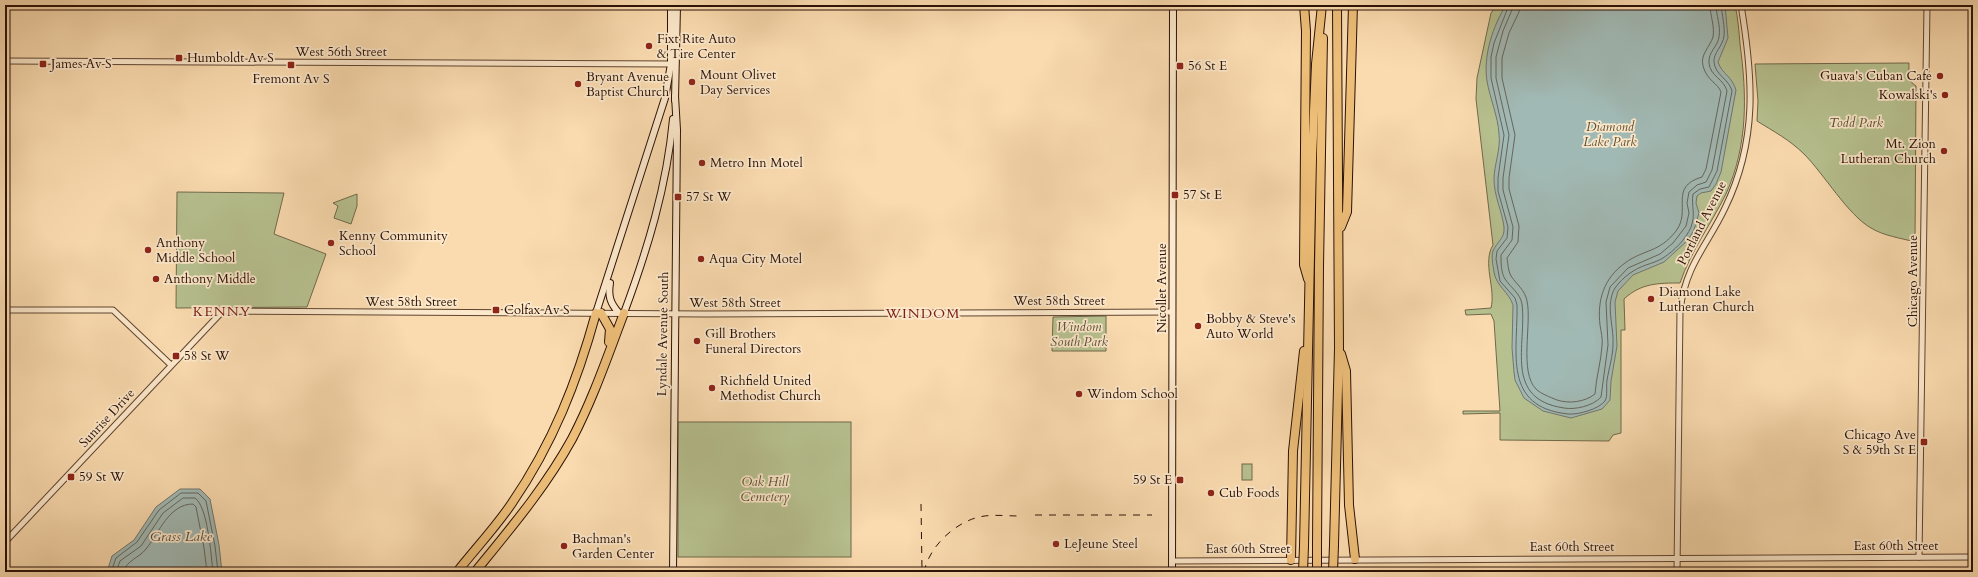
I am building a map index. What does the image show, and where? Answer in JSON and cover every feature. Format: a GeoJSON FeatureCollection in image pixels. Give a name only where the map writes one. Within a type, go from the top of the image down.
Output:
{"type":"FeatureCollection","features":[{"type":"Feature","properties":{"kind":"highway"},"geometry":{"type":"LineString","coordinates":[[1304,5],[1306,31],[1304,265],[1310,283]]}},
{"type":"Feature","properties":{"kind":"highway"},"geometry":{"type":"LineString","coordinates":[[1303,572],[1316,64],[1323,5]]}},
{"type":"Feature","properties":{"kind":"highway"},"geometry":{"type":"LineString","coordinates":[[1317,572],[1323,5]]}},
{"type":"Feature","properties":{"kind":"highway"},"geometry":{"type":"LineString","coordinates":[[1333,572],[1339,348],[1337,5]]}},
{"type":"Feature","properties":{"kind":"highway"},"geometry":{"type":"LineString","coordinates":[[1339,231],[1348,212],[1353,5]]}},
{"type":"Feature","properties":{"kind":"highway"},"geometry":{"type":"LineString","coordinates":[[599,313],[610,329],[605,363]]}},
{"type":"Feature","properties":{"kind":"highway"},"geometry":{"type":"LineString","coordinates":[[457,572],[511,505],[532,473],[554,432],[568,401],[599,313]]}},
{"type":"Feature","properties":{"kind":"highway"},"geometry":{"type":"LineString","coordinates":[[475,572],[521,517],[556,466],[585,412],[605,363],[622,313]]}},
{"type":"Feature","properties":{"kind":"highway"},"geometry":{"type":"LineString","coordinates":[[1291,560],[1293,451],[1304,342],[1309,333]]}},
{"type":"Feature","properties":{"kind":"highway"},"geometry":{"type":"LineString","coordinates":[[1339,348],[1346,371],[1350,505],[1355,559]]}},
{"type":"Feature","properties":{"kind":"main road"},"geometry":{"type":"LineString","coordinates":[[611,271],[609,298],[614,307],[622,313],[642,262],[658,207],[671,139],[675,96],[671,5]]}},
{"type":"Feature","properties":{"kind":"main road"},"geometry":{"type":"LineString","coordinates":[[599,313],[660,117],[674,64],[677,5]]}},
{"type":"Feature","properties":{"kind":"main road","name":"Nicollet Avenue"},"geometry":{"type":"LineString","coordinates":[[1172,572],[1174,5]]}},
{"type":"Feature","properties":{"kind":"main road","name":"Lyndale Avenue South"},"geometry":{"type":"LineString","coordinates":[[672,572],[677,130],[675,96]]}},
{"type":"Feature","properties":{"kind":"street","name":"Portland Avenue"},"geometry":{"type":"LineString","coordinates":[[1678,572],[1680,310],[1688,274],[1700,250],[1725,209],[1738,176],[1744,155],[1751,112],[1751,94],[1741,5]]}},
{"type":"Feature","properties":{"kind":"street","name":"Chicago Avenue"},"geometry":{"type":"LineString","coordinates":[[1919,557],[1927,5]]}},
{"type":"Feature","properties":{"kind":"street","name":"West 56th Street"},"geometry":{"type":"LineString","coordinates":[[5,61],[674,64]]}},
{"type":"Feature","properties":{"kind":"street"},"geometry":{"type":"LineString","coordinates":[[5,310],[113,310],[171,365]]}},
{"type":"Feature","properties":{"kind":"street","name":"West 58th Street"},"geometry":{"type":"LineString","coordinates":[[226,311],[674,314],[1172,312]]}},
{"type":"Feature","properties":{"kind":"street","name":"Sunrise Drive"},"geometry":{"type":"LineString","coordinates":[[5,542],[171,365],[219,315],[226,311]]}},
{"type":"Feature","properties":{"kind":"street","name":"East 60th Street"},"geometry":{"type":"LineString","coordinates":[[1172,561],[1973,556]]}},
{"type":"Feature","properties":{"kind":"green space","name":"Diamond Lake Park"},"geometry":{"type":"Polygon","coordinates":[[[1497,5],[1735,5],[1744,82],[1744,120],[1742,139],[1733,176],[1726,194],[1695,249],[1680,283],[1650,285],[1637,290],[1624,299],[1625,330],[1621,330],[1621,433],[1613,435],[1609,441],[1500,440],[1500,413],[1463,414],[1463,411],[1500,411],[1494,321],[1491,314],[1466,315],[1465,310],[1491,308],[1492,300],[1489,260],[1493,245],[1476,99],[1477,78],[1491,13],[1497,5]]]}},
{"type":"Feature","properties":{"kind":"green space","name":"Todd Park"},"geometry":{"type":"Polygon","coordinates":[[[1909,63],[1910,79],[1916,86],[1915,242],[1881,233],[1862,222],[1845,204],[1812,162],[1799,149],[1757,121],[1758,101],[1755,64],[1909,63]]]}},
{"type":"Feature","properties":{"kind":"green space"},"geometry":{"type":"Polygon","coordinates":[[[177,192],[284,193],[274,234],[326,254],[307,307],[176,308],[177,192]]]}},
{"type":"Feature","properties":{"kind":"green space"},"geometry":{"type":"Polygon","coordinates":[[[357,194],[357,206],[351,224],[334,218],[338,206],[333,203],[357,194]]]}},
{"type":"Feature","properties":{"kind":"green space","name":"Windom South Park"},"geometry":{"type":"Polygon","coordinates":[[[1106,316],[1106,351],[1052,351],[1053,317],[1106,316]]]}},
{"type":"Feature","properties":{"kind":"green space","name":"Oak Hill Cemetery"},"geometry":{"type":"Polygon","coordinates":[[[678,422],[851,422],[851,557],[678,557],[678,422]]]}},
{"type":"Feature","properties":{"kind":"green space"},"geometry":{"type":"Polygon","coordinates":[[[1242,464],[1252,464],[1252,480],[1242,480],[1242,464]]]}},
{"type":"Feature","properties":{"kind":"water","name":"Diamond Lake Park"},"geometry":{"type":"Polygon","coordinates":[[[1506,5],[1725,5],[1728,38],[1718,62],[1732,81],[1736,90],[1721,172],[1711,191],[1701,193],[1697,196],[1696,203],[1699,213],[1694,230],[1688,240],[1664,262],[1633,275],[1618,291],[1615,302],[1617,346],[1611,381],[1610,400],[1602,409],[1571,418],[1543,411],[1524,398],[1515,380],[1514,372],[1512,348],[1513,305],[1509,296],[1497,281],[1493,267],[1492,253],[1502,237],[1504,227],[1494,185],[1499,134],[1487,81],[1486,61],[1493,31],[1506,5]]]}},
{"type":"Feature","properties":{"kind":"water","name":"Grass Lake"},"geometry":{"type":"Polygon","coordinates":[[[180,489],[200,489],[210,499],[219,545],[222,572],[107,572],[112,556],[134,540],[156,507],[180,489]]]}},
{"type":"Feature","properties":{"kind":"railway"},"geometry":{"type":"LineString","coordinates":[[921,504],[922,570]]}},
{"type":"Feature","properties":{"kind":"railway"},"geometry":{"type":"LineString","coordinates":[[924,572],[931,554],[937,545],[952,530],[970,520],[979,517],[994,515],[1019,516]]}},
{"type":"Feature","properties":{"kind":"railway"},"geometry":{"type":"LineString","coordinates":[[1035,515],[1152,515]]}},
{"type":"Feature","properties":{"kind":"place","name":"Fixt Rite Auto & Tire Center"},"geometry":{"type":"Point","coordinates":[649,46]}},
{"type":"Feature","properties":{"kind":"place","name":"Humboldt Av S"},"geometry":{"type":"Point","coordinates":[179,58]}},
{"type":"Feature","properties":{"kind":"place","name":"James Av S"},"geometry":{"type":"Point","coordinates":[43,64]}},
{"type":"Feature","properties":{"kind":"place","name":"Fremont Av S"},"geometry":{"type":"Point","coordinates":[291,65]}},
{"type":"Feature","properties":{"kind":"place","name":"56 St E"},"geometry":{"type":"Point","coordinates":[1180,66]}},
{"type":"Feature","properties":{"kind":"place","name":"Guava's Cuban Cafe"},"geometry":{"type":"Point","coordinates":[1940,76]}},
{"type":"Feature","properties":{"kind":"place","name":"Mount Olivet Day Services"},"geometry":{"type":"Point","coordinates":[692,82]}},
{"type":"Feature","properties":{"kind":"place","name":"Bryant Avenue Baptist Church"},"geometry":{"type":"Point","coordinates":[578,84]}},
{"type":"Feature","properties":{"kind":"place","name":"Kowalski's"},"geometry":{"type":"Point","coordinates":[1945,95]}},
{"type":"Feature","properties":{"kind":"place","name":"Mt. Zion Lutheran Church"},"geometry":{"type":"Point","coordinates":[1944,151]}},
{"type":"Feature","properties":{"kind":"place","name":"Metro Inn Motel"},"geometry":{"type":"Point","coordinates":[702,163]}},
{"type":"Feature","properties":{"kind":"place","name":"57 St E"},"geometry":{"type":"Point","coordinates":[1175,195]}},
{"type":"Feature","properties":{"kind":"place","name":"57 St W"},"geometry":{"type":"Point","coordinates":[678,197]}},
{"type":"Feature","properties":{"kind":"place","name":"Kenny Community School"},"geometry":{"type":"Point","coordinates":[331,243]}},
{"type":"Feature","properties":{"kind":"place","name":"Anthony Middle School"},"geometry":{"type":"Point","coordinates":[148,250]}},
{"type":"Feature","properties":{"kind":"place","name":"Aqua City Motel"},"geometry":{"type":"Point","coordinates":[701,259]}},
{"type":"Feature","properties":{"kind":"place","name":"Anthony Middle"},"geometry":{"type":"Point","coordinates":[156,279]}},
{"type":"Feature","properties":{"kind":"place","name":"Diamond Lake Lutheran Church"},"geometry":{"type":"Point","coordinates":[1651,299]}},
{"type":"Feature","properties":{"kind":"place","name":"Colfax Av S"},"geometry":{"type":"Point","coordinates":[496,310]}},
{"type":"Feature","properties":{"kind":"place","name":"Bobby & Steve's Auto World"},"geometry":{"type":"Point","coordinates":[1198,326]}},
{"type":"Feature","properties":{"kind":"place","name":"Gill Brothers Funeral Directors"},"geometry":{"type":"Point","coordinates":[697,341]}},
{"type":"Feature","properties":{"kind":"place","name":"58 St W"},"geometry":{"type":"Point","coordinates":[176,356]}},
{"type":"Feature","properties":{"kind":"place","name":"Richfield United Methodist Church"},"geometry":{"type":"Point","coordinates":[712,388]}},
{"type":"Feature","properties":{"kind":"place","name":"Windom School"},"geometry":{"type":"Point","coordinates":[1079,394]}},
{"type":"Feature","properties":{"kind":"place","name":"Chicago Ave S & 59th St E"},"geometry":{"type":"Point","coordinates":[1924,442]}},
{"type":"Feature","properties":{"kind":"place","name":"59 St W"},"geometry":{"type":"Point","coordinates":[71,477]}},
{"type":"Feature","properties":{"kind":"place","name":"59 St E"},"geometry":{"type":"Point","coordinates":[1180,480]}},
{"type":"Feature","properties":{"kind":"place","name":"Cub Foods"},"geometry":{"type":"Point","coordinates":[1211,493]}},
{"type":"Feature","properties":{"kind":"place","name":"LeJeune Steel"},"geometry":{"type":"Point","coordinates":[1056,544]}},
{"type":"Feature","properties":{"kind":"place","name":"Bachman's Garden Center"},"geometry":{"type":"Point","coordinates":[564,546]}},
{"type":"Feature","properties":{"kind":"district","name":"KENNY"},"geometry":{"type":"Point","coordinates":[222,311]}},
{"type":"Feature","properties":{"kind":"district","name":"WINDOM"},"geometry":{"type":"Point","coordinates":[923,313]}}]}
